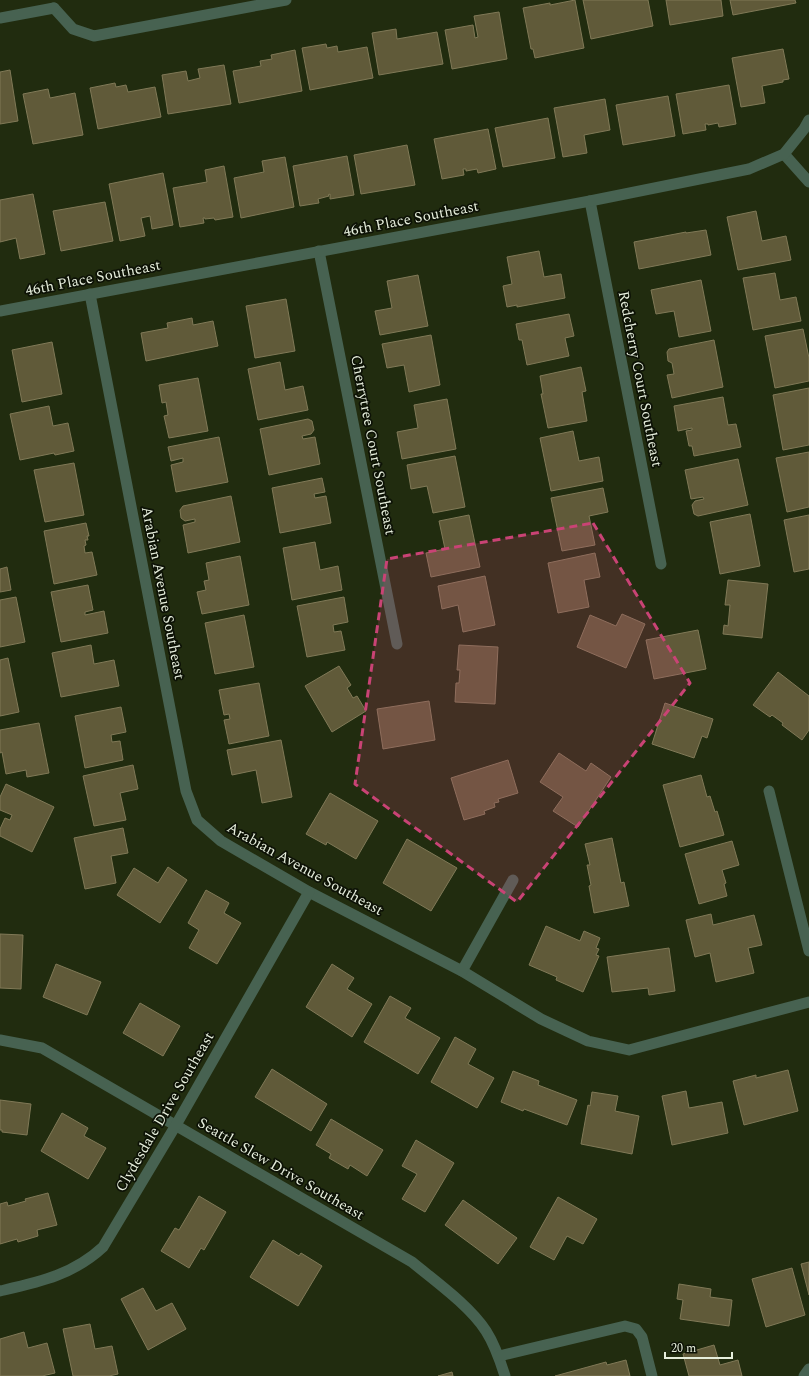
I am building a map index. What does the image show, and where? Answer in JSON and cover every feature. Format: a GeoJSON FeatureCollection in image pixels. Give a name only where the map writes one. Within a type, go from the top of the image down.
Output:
{"type":"FeatureCollection","features":[{"type":"Feature","properties":{"kind":"street"},"geometry":{"type":"LineString","coordinates":[[0,18],[54,4],[73,29],[94,36],[286,0]]}},
{"type":"Feature","properties":{"kind":"street","name":"46th Place Southeast"},"geometry":{"type":"LineString","coordinates":[[0,311],[590,201],[750,169],[784,154],[804,129],[809,120]]}},
{"type":"Feature","properties":{"kind":"street"},"geometry":{"type":"LineString","coordinates":[[784,154],[809,182]]}},
{"type":"Feature","properties":{"kind":"street","name":"Redcherry Court Southeast"},"geometry":{"type":"LineString","coordinates":[[590,201],[661,564]]}},
{"type":"Feature","properties":{"kind":"street","name":"Cherrytree Court Southeast"},"geometry":{"type":"LineString","coordinates":[[319,251],[397,644]]}},
{"type":"Feature","properties":{"kind":"street","name":"Arabian Avenue Southeast"},"geometry":{"type":"LineString","coordinates":[[90,294],[186,791],[197,820],[221,841],[309,892],[462,971],[541,1019],[588,1041],[629,1050],[809,1002]]}},
{"type":"Feature","properties":{"kind":"street"},"geometry":{"type":"LineString","coordinates":[[768,791],[809,951]]}},
{"type":"Feature","properties":{"kind":"street"},"geometry":{"type":"LineString","coordinates":[[462,971],[513,880]]}},
{"type":"Feature","properties":{"kind":"street","name":"Clydesdale Drive Southeast"},"geometry":{"type":"LineString","coordinates":[[0,1292],[56,1276],[74,1268],[93,1256],[103,1247],[176,1125],[309,892]]}},
{"type":"Feature","properties":{"kind":"street","name":"Seattle Slew Drive Southeast"},"geometry":{"type":"LineString","coordinates":[[0,1040],[42,1048],[412,1262],[462,1304],[485,1330],[499,1356],[505,1376]]}},
{"type":"Feature","properties":{"kind":"street"},"geometry":{"type":"LineString","coordinates":[[499,1356],[625,1326],[636,1329],[642,1337],[652,1376]]}},
{"type":"Feature","properties":{"kind":"highlighted area"},"geometry":{"type":"Polygon","coordinates":[[[593,523],[690,683],[517,902],[355,784],[387,559],[593,523]]]}},
{"type":"Feature","properties":{"kind":"building"},"geometry":{"type":"Polygon","coordinates":[[[575,0],[584,48],[535,58],[533,49],[531,49],[523,8],[575,0]]]}},
{"type":"Feature","properties":{"kind":"building"},"geometry":{"type":"Polygon","coordinates":[[[583,0],[648,0],[653,26],[591,39],[583,0]]]}},
{"type":"Feature","properties":{"kind":"building"},"geometry":{"type":"Polygon","coordinates":[[[666,0],[721,0],[723,16],[670,25],[666,0]]]}},
{"type":"Feature","properties":{"kind":"building"},"geometry":{"type":"Polygon","coordinates":[[[730,0],[795,0],[796,3],[733,15],[730,0]]]}},
{"type":"Feature","properties":{"kind":"building"},"geometry":{"type":"Polygon","coordinates":[[[499,12],[507,59],[452,69],[445,30],[473,25],[475,38],[478,37],[474,16],[499,12]]]}},
{"type":"Feature","properties":{"kind":"building"},"geometry":{"type":"Polygon","coordinates":[[[396,29],[397,39],[437,32],[443,64],[379,75],[372,33],[396,29]]]}},
{"type":"Feature","properties":{"kind":"building"},"geometry":{"type":"Polygon","coordinates":[[[326,44],[327,48],[337,46],[338,52],[367,47],[373,78],[310,90],[302,48],[326,44]]]}},
{"type":"Feature","properties":{"kind":"building"},"geometry":{"type":"Polygon","coordinates":[[[783,49],[789,79],[783,80],[783,82],[762,86],[765,103],[741,107],[732,58],[783,49]]]}},
{"type":"Feature","properties":{"kind":"building"},"geometry":{"type":"Polygon","coordinates":[[[295,50],[302,91],[239,103],[233,71],[261,66],[260,61],[272,59],[271,55],[295,50]]]}},
{"type":"Feature","properties":{"kind":"building"},"geometry":{"type":"Polygon","coordinates":[[[224,65],[231,104],[168,114],[162,75],[186,71],[188,81],[200,78],[198,69],[224,65]]]}},
{"type":"Feature","properties":{"kind":"building"},"geometry":{"type":"Polygon","coordinates":[[[10,70],[18,121],[0,124],[0,72],[10,70]]]}},
{"type":"Feature","properties":{"kind":"building"},"geometry":{"type":"Polygon","coordinates":[[[115,83],[116,87],[126,85],[128,92],[155,87],[161,117],[98,129],[90,88],[115,83]]]}},
{"type":"Feature","properties":{"kind":"building"},"geometry":{"type":"Polygon","coordinates":[[[729,85],[736,124],[719,127],[718,123],[708,125],[705,124],[706,130],[683,134],[676,94],[729,85]]]}},
{"type":"Feature","properties":{"kind":"building"},"geometry":{"type":"Polygon","coordinates":[[[48,89],[50,98],[75,93],[83,135],[33,144],[23,94],[48,89]]]}},
{"type":"Feature","properties":{"kind":"building"},"geometry":{"type":"Polygon","coordinates":[[[668,96],[675,136],[623,145],[616,105],[668,96]]]}},
{"type":"Feature","properties":{"kind":"building"},"geometry":{"type":"Polygon","coordinates":[[[605,99],[610,130],[584,135],[587,153],[563,157],[554,108],[605,99]]]}},
{"type":"Feature","properties":{"kind":"building"},"geometry":{"type":"Polygon","coordinates":[[[548,118],[555,158],[503,167],[495,128],[548,118]]]}},
{"type":"Feature","properties":{"kind":"building"},"geometry":{"type":"Polygon","coordinates":[[[488,129],[496,169],[478,173],[477,169],[466,171],[466,169],[463,169],[464,175],[442,179],[434,139],[488,129]]]}},
{"type":"Feature","properties":{"kind":"building"},"geometry":{"type":"Polygon","coordinates":[[[407,145],[415,185],[361,194],[354,155],[407,145]]]}},
{"type":"Feature","properties":{"kind":"building"},"geometry":{"type":"Polygon","coordinates":[[[347,156],[354,195],[330,199],[330,194],[328,195],[329,196],[318,199],[319,203],[300,206],[293,166],[347,156]]]}},
{"type":"Feature","properties":{"kind":"building"},"geometry":{"type":"Polygon","coordinates":[[[285,157],[294,207],[241,218],[234,178],[264,172],[262,161],[285,157]]]}},
{"type":"Feature","properties":{"kind":"building"},"geometry":{"type":"Polygon","coordinates":[[[224,166],[233,217],[215,220],[214,218],[203,218],[204,223],[180,227],[173,188],[207,182],[205,170],[224,166]]]}},
{"type":"Feature","properties":{"kind":"building"},"geometry":{"type":"Polygon","coordinates":[[[163,173],[173,225],[152,229],[150,216],[141,218],[145,236],[120,241],[109,184],[163,173]]]}},
{"type":"Feature","properties":{"kind":"building"},"geometry":{"type":"Polygon","coordinates":[[[33,194],[45,254],[20,259],[16,238],[0,242],[0,200],[33,194]]]}},
{"type":"Feature","properties":{"kind":"building"},"geometry":{"type":"Polygon","coordinates":[[[105,202],[113,241],[61,251],[53,211],[105,202]]]}},
{"type":"Feature","properties":{"kind":"building"},"geometry":{"type":"Polygon","coordinates":[[[756,211],[762,241],[786,236],[791,260],[738,270],[727,217],[756,211]]]}},
{"type":"Feature","properties":{"kind":"building"},"geometry":{"type":"Polygon","coordinates":[[[706,230],[711,255],[639,269],[634,242],[686,232],[706,230]]]}},
{"type":"Feature","properties":{"kind":"building"},"geometry":{"type":"Polygon","coordinates":[[[539,251],[544,277],[561,274],[565,298],[517,307],[517,305],[507,307],[503,286],[512,284],[507,257],[539,251]]]}},
{"type":"Feature","properties":{"kind":"building"},"geometry":{"type":"Polygon","coordinates":[[[775,273],[780,300],[796,297],[801,321],[753,330],[743,278],[775,273]]]}},
{"type":"Feature","properties":{"kind":"building"},"geometry":{"type":"Polygon","coordinates":[[[418,275],[428,326],[380,335],[375,311],[392,308],[387,281],[418,275]]]}},
{"type":"Feature","properties":{"kind":"building"},"geometry":{"type":"Polygon","coordinates":[[[701,280],[711,331],[679,337],[674,311],[656,314],[651,290],[701,280]]]}},
{"type":"Feature","properties":{"kind":"building"},"geometry":{"type":"Polygon","coordinates":[[[286,299],[295,351],[255,358],[246,306],[286,299]]]}},
{"type":"Feature","properties":{"kind":"building"},"geometry":{"type":"Polygon","coordinates":[[[569,314],[574,336],[565,338],[569,356],[527,365],[522,340],[519,340],[516,324],[569,314]]]}},
{"type":"Feature","properties":{"kind":"building"},"geometry":{"type":"Polygon","coordinates":[[[192,318],[193,325],[213,321],[218,346],[146,361],[141,333],[168,328],[167,323],[192,318]]]}},
{"type":"Feature","properties":{"kind":"building"},"geometry":{"type":"Polygon","coordinates":[[[803,329],[809,358],[809,381],[775,388],[765,336],[803,329]]]}},
{"type":"Feature","properties":{"kind":"building"},"geometry":{"type":"Polygon","coordinates":[[[431,335],[440,385],[409,392],[404,365],[387,368],[382,344],[431,335]]]}},
{"type":"Feature","properties":{"kind":"building"},"geometry":{"type":"Polygon","coordinates":[[[714,340],[723,387],[672,398],[667,375],[674,374],[672,363],[668,361],[667,352],[669,349],[714,340]]]}},
{"type":"Feature","properties":{"kind":"building"},"geometry":{"type":"Polygon","coordinates":[[[52,342],[62,394],[22,402],[12,350],[52,342]]]}},
{"type":"Feature","properties":{"kind":"building"},"geometry":{"type":"Polygon","coordinates":[[[280,362],[285,390],[303,386],[308,410],[258,420],[248,369],[280,362]]]}},
{"type":"Feature","properties":{"kind":"building"},"geometry":{"type":"Polygon","coordinates":[[[581,367],[586,391],[582,392],[587,421],[548,428],[541,394],[543,394],[540,376],[581,367]]]}},
{"type":"Feature","properties":{"kind":"building"},"geometry":{"type":"Polygon","coordinates":[[[198,378],[208,431],[169,438],[164,416],[168,415],[166,402],[162,403],[159,385],[198,378]]]}},
{"type":"Feature","properties":{"kind":"building"},"geometry":{"type":"Polygon","coordinates":[[[809,388],[809,445],[783,450],[773,395],[809,388]]]}},
{"type":"Feature","properties":{"kind":"building"},"geometry":{"type":"Polygon","coordinates":[[[723,397],[728,425],[736,424],[741,447],[694,456],[692,446],[689,446],[686,431],[692,430],[692,428],[678,431],[674,406],[723,397]]]}},
{"type":"Feature","properties":{"kind":"building"},"geometry":{"type":"Polygon","coordinates":[[[447,399],[456,449],[402,459],[397,432],[418,428],[414,405],[447,399]]]}},
{"type":"Feature","properties":{"kind":"building"},"geometry":{"type":"Polygon","coordinates":[[[49,406],[53,426],[68,423],[74,451],[55,455],[54,453],[20,460],[10,414],[49,406]]]}},
{"type":"Feature","properties":{"kind":"building"},"geometry":{"type":"Polygon","coordinates":[[[308,419],[312,421],[314,430],[311,434],[302,436],[303,439],[315,437],[320,464],[269,475],[260,429],[308,419]]]}},
{"type":"Feature","properties":{"kind":"building"},"geometry":{"type":"Polygon","coordinates":[[[573,431],[579,461],[599,457],[603,481],[551,491],[540,438],[573,431]]]}},
{"type":"Feature","properties":{"kind":"building"},"geometry":{"type":"Polygon","coordinates":[[[219,437],[228,482],[176,492],[171,465],[183,462],[183,458],[171,461],[168,447],[219,437]]]}},
{"type":"Feature","properties":{"kind":"building"},"geometry":{"type":"Polygon","coordinates":[[[809,452],[809,507],[787,512],[776,458],[809,452]]]}},
{"type":"Feature","properties":{"kind":"building"},"geometry":{"type":"Polygon","coordinates":[[[455,456],[465,507],[433,513],[427,486],[411,489],[407,465],[455,456]]]}},
{"type":"Feature","properties":{"kind":"building"},"geometry":{"type":"Polygon","coordinates":[[[738,459],[748,505],[698,516],[694,514],[692,505],[695,501],[704,499],[703,497],[691,499],[685,470],[738,459]]]}},
{"type":"Feature","properties":{"kind":"building"},"geometry":{"type":"Polygon","coordinates":[[[74,463],[84,515],[45,522],[34,470],[74,463]]]}},
{"type":"Feature","properties":{"kind":"building"},"geometry":{"type":"Polygon","coordinates":[[[322,478],[325,492],[314,494],[315,498],[326,496],[331,523],[280,533],[272,488],[322,478]]]}},
{"type":"Feature","properties":{"kind":"building"},"geometry":{"type":"Polygon","coordinates":[[[603,488],[608,512],[589,516],[595,545],[562,551],[551,498],[603,488]]]}},
{"type":"Feature","properties":{"kind":"building"},"geometry":{"type":"Polygon","coordinates":[[[231,496],[240,542],[188,553],[183,525],[195,522],[195,519],[185,521],[181,518],[180,510],[183,506],[231,496]]]}},
{"type":"Feature","properties":{"kind":"building"},"geometry":{"type":"Polygon","coordinates":[[[750,514],[760,566],[720,574],[710,522],[750,514]]]}},
{"type":"Feature","properties":{"kind":"building"},"geometry":{"type":"Polygon","coordinates":[[[469,515],[480,567],[431,577],[426,553],[445,549],[439,521],[469,515]]]}},
{"type":"Feature","properties":{"kind":"building"},"geometry":{"type":"Polygon","coordinates":[[[809,515],[809,569],[794,572],[784,520],[809,515]]]}},
{"type":"Feature","properties":{"kind":"building"},"geometry":{"type":"Polygon","coordinates":[[[86,523],[89,536],[87,536],[88,540],[85,540],[85,553],[92,552],[97,575],[54,584],[44,531],[86,523]]]}},
{"type":"Feature","properties":{"kind":"building"},"geometry":{"type":"Polygon","coordinates":[[[315,542],[320,570],[338,566],[342,590],[292,600],[283,548],[315,542]]]}},
{"type":"Feature","properties":{"kind":"building"},"geometry":{"type":"Polygon","coordinates":[[[595,553],[600,577],[584,580],[589,607],[558,613],[548,563],[595,553]]]}},
{"type":"Feature","properties":{"kind":"building"},"geometry":{"type":"Polygon","coordinates":[[[240,556],[249,605],[202,614],[197,592],[206,590],[204,581],[209,580],[206,563],[240,556]]]}},
{"type":"Feature","properties":{"kind":"building"},"geometry":{"type":"Polygon","coordinates":[[[7,567],[11,590],[0,592],[0,569],[7,567]]]}},
{"type":"Feature","properties":{"kind":"building"},"geometry":{"type":"Polygon","coordinates":[[[485,576],[495,625],[463,632],[458,605],[442,609],[438,586],[485,576]]]}},
{"type":"Feature","properties":{"kind":"building"},"geometry":{"type":"Polygon","coordinates":[[[728,580],[768,584],[762,638],[723,634],[724,625],[728,626],[730,605],[725,605],[728,580]]]}},
{"type":"Feature","properties":{"kind":"building"},"geometry":{"type":"Polygon","coordinates":[[[88,585],[93,610],[85,612],[85,615],[104,611],[108,633],[61,642],[51,592],[88,585]]]}},
{"type":"Feature","properties":{"kind":"building"},"geometry":{"type":"Polygon","coordinates":[[[16,597],[25,642],[0,647],[0,600],[16,597]]]}},
{"type":"Feature","properties":{"kind":"building"},"geometry":{"type":"Polygon","coordinates":[[[344,597],[348,622],[333,625],[334,632],[341,631],[345,650],[307,657],[297,606],[344,597]]]}},
{"type":"Feature","properties":{"kind":"building"},"geometry":{"type":"Polygon","coordinates":[[[622,614],[645,624],[626,668],[577,647],[590,615],[616,626],[622,614]]]}},
{"type":"Feature","properties":{"kind":"building"},"geometry":{"type":"Polygon","coordinates":[[[244,615],[254,667],[215,674],[205,623],[244,615]]]}},
{"type":"Feature","properties":{"kind":"building"},"geometry":{"type":"Polygon","coordinates":[[[698,630],[706,669],[654,679],[646,640],[698,630]]]}},
{"type":"Feature","properties":{"kind":"building"},"geometry":{"type":"Polygon","coordinates":[[[91,645],[94,664],[114,660],[119,686],[61,697],[52,653],[91,645]]]}},
{"type":"Feature","properties":{"kind":"building"},"geometry":{"type":"Polygon","coordinates":[[[459,645],[498,647],[495,704],[455,702],[456,683],[459,683],[460,670],[457,670],[459,645]]]}},
{"type":"Feature","properties":{"kind":"building"},"geometry":{"type":"Polygon","coordinates":[[[8,658],[19,712],[0,716],[0,660],[8,658]]]}},
{"type":"Feature","properties":{"kind":"building"},"geometry":{"type":"Polygon","coordinates":[[[339,666],[351,685],[347,688],[353,698],[357,696],[366,711],[332,732],[305,686],[339,666]]]}},
{"type":"Feature","properties":{"kind":"building"},"geometry":{"type":"Polygon","coordinates":[[[778,672],[809,696],[809,730],[802,740],[782,725],[783,723],[772,715],[770,717],[753,705],[778,672]]]}},
{"type":"Feature","properties":{"kind":"building"},"geometry":{"type":"Polygon","coordinates":[[[259,683],[269,736],[229,744],[224,720],[230,719],[229,714],[224,715],[219,690],[259,683]]]}},
{"type":"Feature","properties":{"kind":"building"},"geometry":{"type":"Polygon","coordinates":[[[429,701],[435,740],[383,749],[377,709],[429,701]]]}},
{"type":"Feature","properties":{"kind":"building"},"geometry":{"type":"Polygon","coordinates":[[[665,703],[713,719],[707,738],[702,736],[694,758],[652,744],[665,703]]]}},
{"type":"Feature","properties":{"kind":"building"},"geometry":{"type":"Polygon","coordinates":[[[121,707],[126,732],[111,735],[112,742],[120,741],[123,760],[85,768],[75,716],[121,707]]]}},
{"type":"Feature","properties":{"kind":"building"},"geometry":{"type":"Polygon","coordinates":[[[39,723],[49,773],[27,777],[26,770],[6,774],[2,752],[0,753],[0,730],[39,723]]]}},
{"type":"Feature","properties":{"kind":"building"},"geometry":{"type":"Polygon","coordinates":[[[281,740],[292,797],[262,803],[256,770],[232,775],[227,750],[281,740]]]}},
{"type":"Feature","properties":{"kind":"building"},"geometry":{"type":"Polygon","coordinates":[[[559,753],[586,771],[591,763],[611,777],[578,827],[553,811],[563,797],[540,782],[559,753]]]}},
{"type":"Feature","properties":{"kind":"building"},"geometry":{"type":"Polygon","coordinates":[[[508,760],[518,793],[498,799],[499,802],[494,803],[495,807],[484,811],[485,814],[464,820],[451,778],[508,760]]]}},
{"type":"Feature","properties":{"kind":"building"},"geometry":{"type":"Polygon","coordinates":[[[133,765],[138,789],[120,793],[126,820],[94,826],[83,776],[133,765]]]}},
{"type":"Feature","properties":{"kind":"building"},"geometry":{"type":"Polygon","coordinates":[[[701,775],[707,797],[710,796],[715,812],[717,811],[724,835],[680,847],[663,785],[701,775]]]}},
{"type":"Feature","properties":{"kind":"building"},"geometry":{"type":"Polygon","coordinates":[[[6,784],[54,807],[32,852],[0,836],[0,829],[5,818],[10,820],[12,815],[0,810],[0,797],[6,784]]]}},
{"type":"Feature","properties":{"kind":"building"},"geometry":{"type":"Polygon","coordinates":[[[330,793],[378,821],[356,859],[327,842],[326,845],[306,834],[330,793]]]}},
{"type":"Feature","properties":{"kind":"building"},"geometry":{"type":"Polygon","coordinates":[[[123,828],[128,853],[111,856],[116,883],[85,889],[74,838],[123,828]]]}},
{"type":"Feature","properties":{"kind":"building"},"geometry":{"type":"Polygon","coordinates":[[[612,838],[621,883],[624,882],[629,906],[594,913],[587,865],[590,865],[585,844],[612,838]]]}},
{"type":"Feature","properties":{"kind":"building"},"geometry":{"type":"Polygon","coordinates":[[[407,839],[457,868],[431,911],[383,883],[407,839]]]}},
{"type":"Feature","properties":{"kind":"building"},"geometry":{"type":"Polygon","coordinates":[[[732,841],[739,865],[722,870],[726,883],[724,884],[727,896],[699,904],[685,854],[732,841]]]}},
{"type":"Feature","properties":{"kind":"building"},"geometry":{"type":"Polygon","coordinates":[[[168,867],[187,880],[160,923],[117,895],[134,868],[158,883],[168,867]]]}},
{"type":"Feature","properties":{"kind":"building"},"geometry":{"type":"Polygon","coordinates":[[[206,890],[229,903],[224,913],[241,923],[217,964],[189,948],[199,930],[188,923],[206,890]]]}},
{"type":"Feature","properties":{"kind":"building"},"geometry":{"type":"Polygon","coordinates":[[[711,914],[713,925],[754,915],[762,945],[748,948],[754,973],[716,982],[710,953],[695,957],[686,920],[711,914]]]}},
{"type":"Feature","properties":{"kind":"building"},"geometry":{"type":"Polygon","coordinates":[[[546,926],[580,941],[584,931],[600,938],[596,948],[599,949],[596,955],[599,956],[583,992],[556,980],[557,977],[529,965],[546,926]]]}},
{"type":"Feature","properties":{"kind":"building"},"geometry":{"type":"Polygon","coordinates":[[[0,934],[23,935],[21,989],[0,988],[0,934]]]}},
{"type":"Feature","properties":{"kind":"building"},"geometry":{"type":"Polygon","coordinates":[[[669,948],[675,991],[649,995],[648,988],[612,992],[607,957],[669,948]]]}},
{"type":"Feature","properties":{"kind":"building"},"geometry":{"type":"Polygon","coordinates":[[[56,964],[101,982],[87,1015],[43,997],[56,964]]]}},
{"type":"Feature","properties":{"kind":"building"},"geometry":{"type":"Polygon","coordinates":[[[332,964],[354,978],[347,989],[372,1004],[352,1037],[306,1007],[332,964]]]}},
{"type":"Feature","properties":{"kind":"building"},"geometry":{"type":"Polygon","coordinates":[[[390,996],[411,1008],[405,1018],[440,1038],[418,1074],[364,1042],[390,996]]]}},
{"type":"Feature","properties":{"kind":"building"},"geometry":{"type":"Polygon","coordinates":[[[140,1003],[180,1026],[163,1056],[123,1033],[140,1003]]]}},
{"type":"Feature","properties":{"kind":"building"},"geometry":{"type":"Polygon","coordinates":[[[455,1037],[476,1049],[468,1064],[494,1078],[477,1108],[431,1082],[455,1037]]]}},
{"type":"Feature","properties":{"kind":"building"},"geometry":{"type":"Polygon","coordinates":[[[272,1069],[327,1104],[311,1131],[255,1097],[272,1069]]]}},
{"type":"Feature","properties":{"kind":"building"},"geometry":{"type":"Polygon","coordinates":[[[788,1070],[798,1111],[744,1125],[733,1081],[756,1075],[756,1078],[788,1070]]]}},
{"type":"Feature","properties":{"kind":"building"},"geometry":{"type":"Polygon","coordinates":[[[513,1071],[539,1081],[538,1085],[577,1100],[567,1125],[524,1109],[523,1111],[501,1102],[513,1071]]]}},
{"type":"Feature","properties":{"kind":"building"},"geometry":{"type":"Polygon","coordinates":[[[686,1091],[689,1108],[722,1102],[728,1133],[672,1145],[662,1096],[686,1091]]]}},
{"type":"Feature","properties":{"kind":"building"},"geometry":{"type":"Polygon","coordinates":[[[592,1092],[618,1096],[615,1111],[639,1116],[632,1154],[581,1144],[588,1105],[590,1106],[592,1092]]]}},
{"type":"Feature","properties":{"kind":"building"},"geometry":{"type":"Polygon","coordinates":[[[0,1100],[31,1104],[27,1135],[2,1132],[2,1130],[0,1130],[0,1100]]]}},
{"type":"Feature","properties":{"kind":"building"},"geometry":{"type":"Polygon","coordinates":[[[62,1113],[88,1128],[84,1136],[106,1148],[88,1179],[41,1151],[62,1113]]]}},
{"type":"Feature","properties":{"kind":"building"},"geometry":{"type":"Polygon","coordinates":[[[331,1119],[383,1150],[367,1176],[350,1165],[348,1169],[329,1158],[331,1154],[316,1145],[331,1119]]]}},
{"type":"Feature","properties":{"kind":"building"},"geometry":{"type":"Polygon","coordinates":[[[416,1140],[454,1163],[425,1212],[402,1199],[417,1174],[402,1166],[416,1140]]]}},
{"type":"Feature","properties":{"kind":"building"},"geometry":{"type":"Polygon","coordinates":[[[48,1193],[57,1225],[37,1230],[38,1236],[18,1242],[17,1239],[0,1244],[0,1204],[7,1202],[8,1206],[26,1201],[25,1199],[48,1193]]]}},
{"type":"Feature","properties":{"kind":"building"},"geometry":{"type":"Polygon","coordinates":[[[199,1196],[226,1212],[204,1250],[201,1248],[189,1268],[161,1251],[175,1228],[179,1230],[199,1196]]]}},
{"type":"Feature","properties":{"kind":"building"},"geometry":{"type":"Polygon","coordinates":[[[558,1197],[597,1219],[583,1244],[567,1236],[554,1260],[530,1247],[558,1197]]]}},
{"type":"Feature","properties":{"kind":"building"},"geometry":{"type":"Polygon","coordinates":[[[463,1200],[517,1238],[498,1264],[445,1225],[463,1200]]]}},
{"type":"Feature","properties":{"kind":"building"},"geometry":{"type":"Polygon","coordinates":[[[273,1240],[299,1256],[301,1253],[322,1266],[298,1306],[250,1277],[273,1240]]]}},
{"type":"Feature","properties":{"kind":"building"},"geometry":{"type":"Polygon","coordinates":[[[809,1262],[809,1295],[801,1264],[809,1262]]]}},
{"type":"Feature","properties":{"kind":"building"},"geometry":{"type":"Polygon","coordinates":[[[792,1268],[805,1315],[766,1327],[752,1279],[792,1268]]]}},
{"type":"Feature","properties":{"kind":"building"},"geometry":{"type":"Polygon","coordinates":[[[679,1284],[711,1289],[710,1297],[732,1300],[729,1326],[680,1319],[683,1300],[677,1299],[679,1284]]]}},
{"type":"Feature","properties":{"kind":"building"},"geometry":{"type":"Polygon","coordinates":[[[143,1288],[156,1311],[172,1303],[186,1329],[148,1350],[121,1299],[143,1288]]]}},
{"type":"Feature","properties":{"kind":"building"},"geometry":{"type":"Polygon","coordinates":[[[90,1324],[95,1349],[112,1346],[118,1374],[109,1376],[73,1376],[63,1329],[90,1324]]]}},
{"type":"Feature","properties":{"kind":"building"},"geometry":{"type":"Polygon","coordinates":[[[24,1332],[28,1348],[47,1343],[55,1373],[42,1376],[0,1376],[0,1339],[24,1332]]]}},
{"type":"Feature","properties":{"kind":"building"},"geometry":{"type":"Polygon","coordinates":[[[714,1345],[720,1365],[738,1360],[742,1376],[689,1376],[683,1354],[714,1345]]]}},
{"type":"Feature","properties":{"kind":"building"},"geometry":{"type":"Polygon","coordinates":[[[626,1360],[630,1376],[555,1376],[606,1362],[607,1365],[626,1360]]]}},
{"type":"Feature","properties":{"kind":"building"},"geometry":{"type":"Polygon","coordinates":[[[452,1372],[453,1376],[438,1376],[452,1372]]]}}]}
